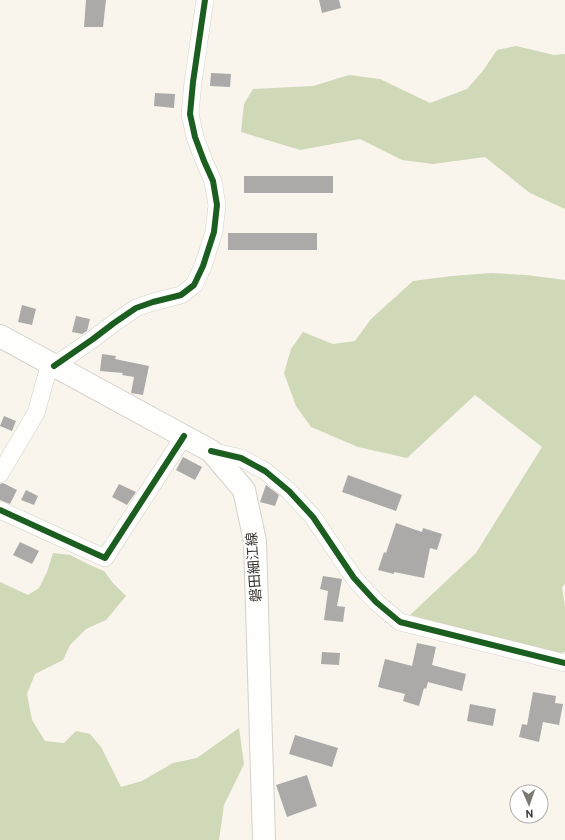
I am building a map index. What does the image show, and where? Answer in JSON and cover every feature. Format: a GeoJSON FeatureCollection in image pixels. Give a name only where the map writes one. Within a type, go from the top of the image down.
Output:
{"type":"FeatureCollection","features":[{"type":"Feature","properties":{"kind":"main road","name":"磐田細江線"},"geometry":{"type":"LineString","coordinates":[[0,336],[211,451],[244,490],[255,541],[264,840]]}},
{"type":"Feature","properties":{"kind":"street"},"geometry":{"type":"LineString","coordinates":[[0,474],[36,413],[52,365],[93,339],[136,308],[152,302],[181,295],[194,285],[203,266],[214,232],[217,205],[213,181],[195,137],[190,114],[193,82],[205,0]]}},
{"type":"Feature","properties":{"kind":"street"},"geometry":{"type":"LineString","coordinates":[[0,510],[105,558],[184,436]]}},
{"type":"Feature","properties":{"kind":"street"},"geometry":{"type":"LineString","coordinates":[[211,451],[242,458],[265,471],[289,491],[313,516],[354,578],[376,602],[400,622],[565,663]]}},
{"type":"Feature","properties":{"kind":"green space"},"geometry":{"type":"Polygon","coordinates":[[[516,46],[554,55],[565,54],[565,209],[530,193],[485,157],[433,164],[402,160],[360,139],[300,150],[241,132],[244,104],[253,89],[313,86],[349,75],[380,79],[430,103],[467,89],[482,72],[497,50],[516,46]]]}},
{"type":"Feature","properties":{"kind":"green space"},"geometry":{"type":"Polygon","coordinates":[[[491,273],[526,275],[565,280],[565,584],[562,587],[565,607],[565,652],[557,654],[410,615],[476,553],[542,447],[475,395],[407,458],[358,447],[311,427],[296,406],[284,373],[291,349],[303,332],[333,344],[355,341],[371,319],[413,281],[491,273]]]}},
{"type":"Feature","properties":{"kind":"green space"},"geometry":{"type":"Polygon","coordinates":[[[53,553],[70,555],[104,571],[126,596],[106,620],[86,629],[70,645],[63,660],[35,674],[27,694],[32,720],[45,741],[64,743],[76,731],[90,734],[101,747],[121,787],[142,781],[173,763],[197,758],[239,728],[244,764],[224,805],[219,840],[0,840],[0,582],[28,595],[39,588],[47,572],[53,553]]]}},
{"type":"Feature","properties":{"kind":"building"},"geometry":{"type":"Polygon","coordinates":[[[86,0],[106,0],[103,27],[84,27],[86,0]]]}},
{"type":"Feature","properties":{"kind":"building"},"geometry":{"type":"Polygon","coordinates":[[[319,0],[339,0],[341,8],[322,13],[319,0]]]}},
{"type":"Feature","properties":{"kind":"building"},"geometry":{"type":"Polygon","coordinates":[[[211,73],[231,74],[230,87],[210,86],[211,73]]]}},
{"type":"Feature","properties":{"kind":"building"},"geometry":{"type":"Polygon","coordinates":[[[155,93],[175,94],[174,108],[154,106],[155,93]]]}},
{"type":"Feature","properties":{"kind":"building"},"geometry":{"type":"Polygon","coordinates":[[[244,176],[333,176],[333,193],[244,193],[244,176]]]}},
{"type":"Feature","properties":{"kind":"building"},"geometry":{"type":"Polygon","coordinates":[[[228,233],[317,233],[317,250],[228,250],[228,233]]]}},
{"type":"Feature","properties":{"kind":"building"},"geometry":{"type":"Polygon","coordinates":[[[22,305],[36,309],[32,325],[18,322],[22,305]]]}},
{"type":"Feature","properties":{"kind":"building"},"geometry":{"type":"Polygon","coordinates":[[[76,316],[90,319],[87,331],[82,334],[72,332],[76,316]]]}},
{"type":"Feature","properties":{"kind":"building"},"geometry":{"type":"Polygon","coordinates":[[[102,354],[116,356],[115,359],[149,366],[143,395],[131,393],[134,377],[122,375],[123,373],[100,371],[102,354]]]}},
{"type":"Feature","properties":{"kind":"building"},"geometry":{"type":"Polygon","coordinates":[[[4,416],[16,421],[12,431],[0,426],[4,416]]]}},
{"type":"Feature","properties":{"kind":"building"},"geometry":{"type":"Polygon","coordinates":[[[183,457],[202,467],[195,480],[176,470],[183,457]]]}},
{"type":"Feature","properties":{"kind":"building"},"geometry":{"type":"Polygon","coordinates":[[[348,475],[402,495],[396,511],[342,492],[348,475]]]}},
{"type":"Feature","properties":{"kind":"building"},"geometry":{"type":"Polygon","coordinates":[[[3,483],[17,490],[10,504],[0,500],[0,484],[3,483]]]}},
{"type":"Feature","properties":{"kind":"building"},"geometry":{"type":"Polygon","coordinates":[[[119,484],[136,492],[127,505],[112,497],[119,484]]]}},
{"type":"Feature","properties":{"kind":"building"},"geometry":{"type":"Polygon","coordinates":[[[266,485],[279,495],[275,506],[260,502],[266,485]]]}},
{"type":"Feature","properties":{"kind":"building"},"geometry":{"type":"Polygon","coordinates":[[[26,490],[38,496],[34,505],[21,500],[26,490]]]}},
{"type":"Feature","properties":{"kind":"building"},"geometry":{"type":"Polygon","coordinates":[[[396,523],[422,532],[423,528],[442,534],[437,550],[430,548],[424,578],[378,570],[384,552],[386,553],[396,523]]]}},
{"type":"Feature","properties":{"kind":"building"},"geometry":{"type":"Polygon","coordinates":[[[20,542],[39,551],[32,564],[13,555],[20,542]]]}},
{"type":"Feature","properties":{"kind":"building"},"geometry":{"type":"Polygon","coordinates":[[[323,576],[342,579],[337,606],[345,607],[343,622],[324,620],[328,591],[320,589],[323,576]]]}},
{"type":"Feature","properties":{"kind":"building"},"geometry":{"type":"Polygon","coordinates":[[[417,643],[436,647],[432,665],[466,674],[462,691],[428,682],[426,689],[424,688],[419,706],[403,701],[405,694],[378,687],[385,659],[412,666],[417,643]]]}},
{"type":"Feature","properties":{"kind":"building"},"geometry":{"type":"Polygon","coordinates":[[[322,652],[340,653],[339,665],[321,664],[322,652]]]}},
{"type":"Feature","properties":{"kind":"building"},"geometry":{"type":"Polygon","coordinates":[[[533,692],[556,696],[555,703],[563,704],[559,725],[543,722],[539,742],[519,737],[522,724],[527,725],[533,692]]]}},
{"type":"Feature","properties":{"kind":"building"},"geometry":{"type":"Polygon","coordinates":[[[470,704],[496,709],[493,726],[467,721],[470,704]]]}},
{"type":"Feature","properties":{"kind":"building"},"geometry":{"type":"Polygon","coordinates":[[[295,735],[338,748],[332,767],[289,754],[295,735]]]}},
{"type":"Feature","properties":{"kind":"building"},"geometry":{"type":"Polygon","coordinates":[[[307,775],[317,806],[287,817],[276,785],[307,775]]]}},
{"type":"Feature","properties":{"kind":"cycle path"},"geometry":{"type":"LineString","coordinates":[[54,366],[136,308],[181,295],[194,285],[203,266],[214,232],[217,205],[213,181],[195,137],[190,114],[193,82],[205,0]]}},
{"type":"Feature","properties":{"kind":"cycle path"},"geometry":{"type":"LineString","coordinates":[[0,510],[105,558],[184,436]]}},
{"type":"Feature","properties":{"kind":"cycle path"},"geometry":{"type":"LineString","coordinates":[[211,451],[241,458],[265,471],[289,491],[313,517],[354,578],[376,602],[400,622],[565,663]]}}]}
